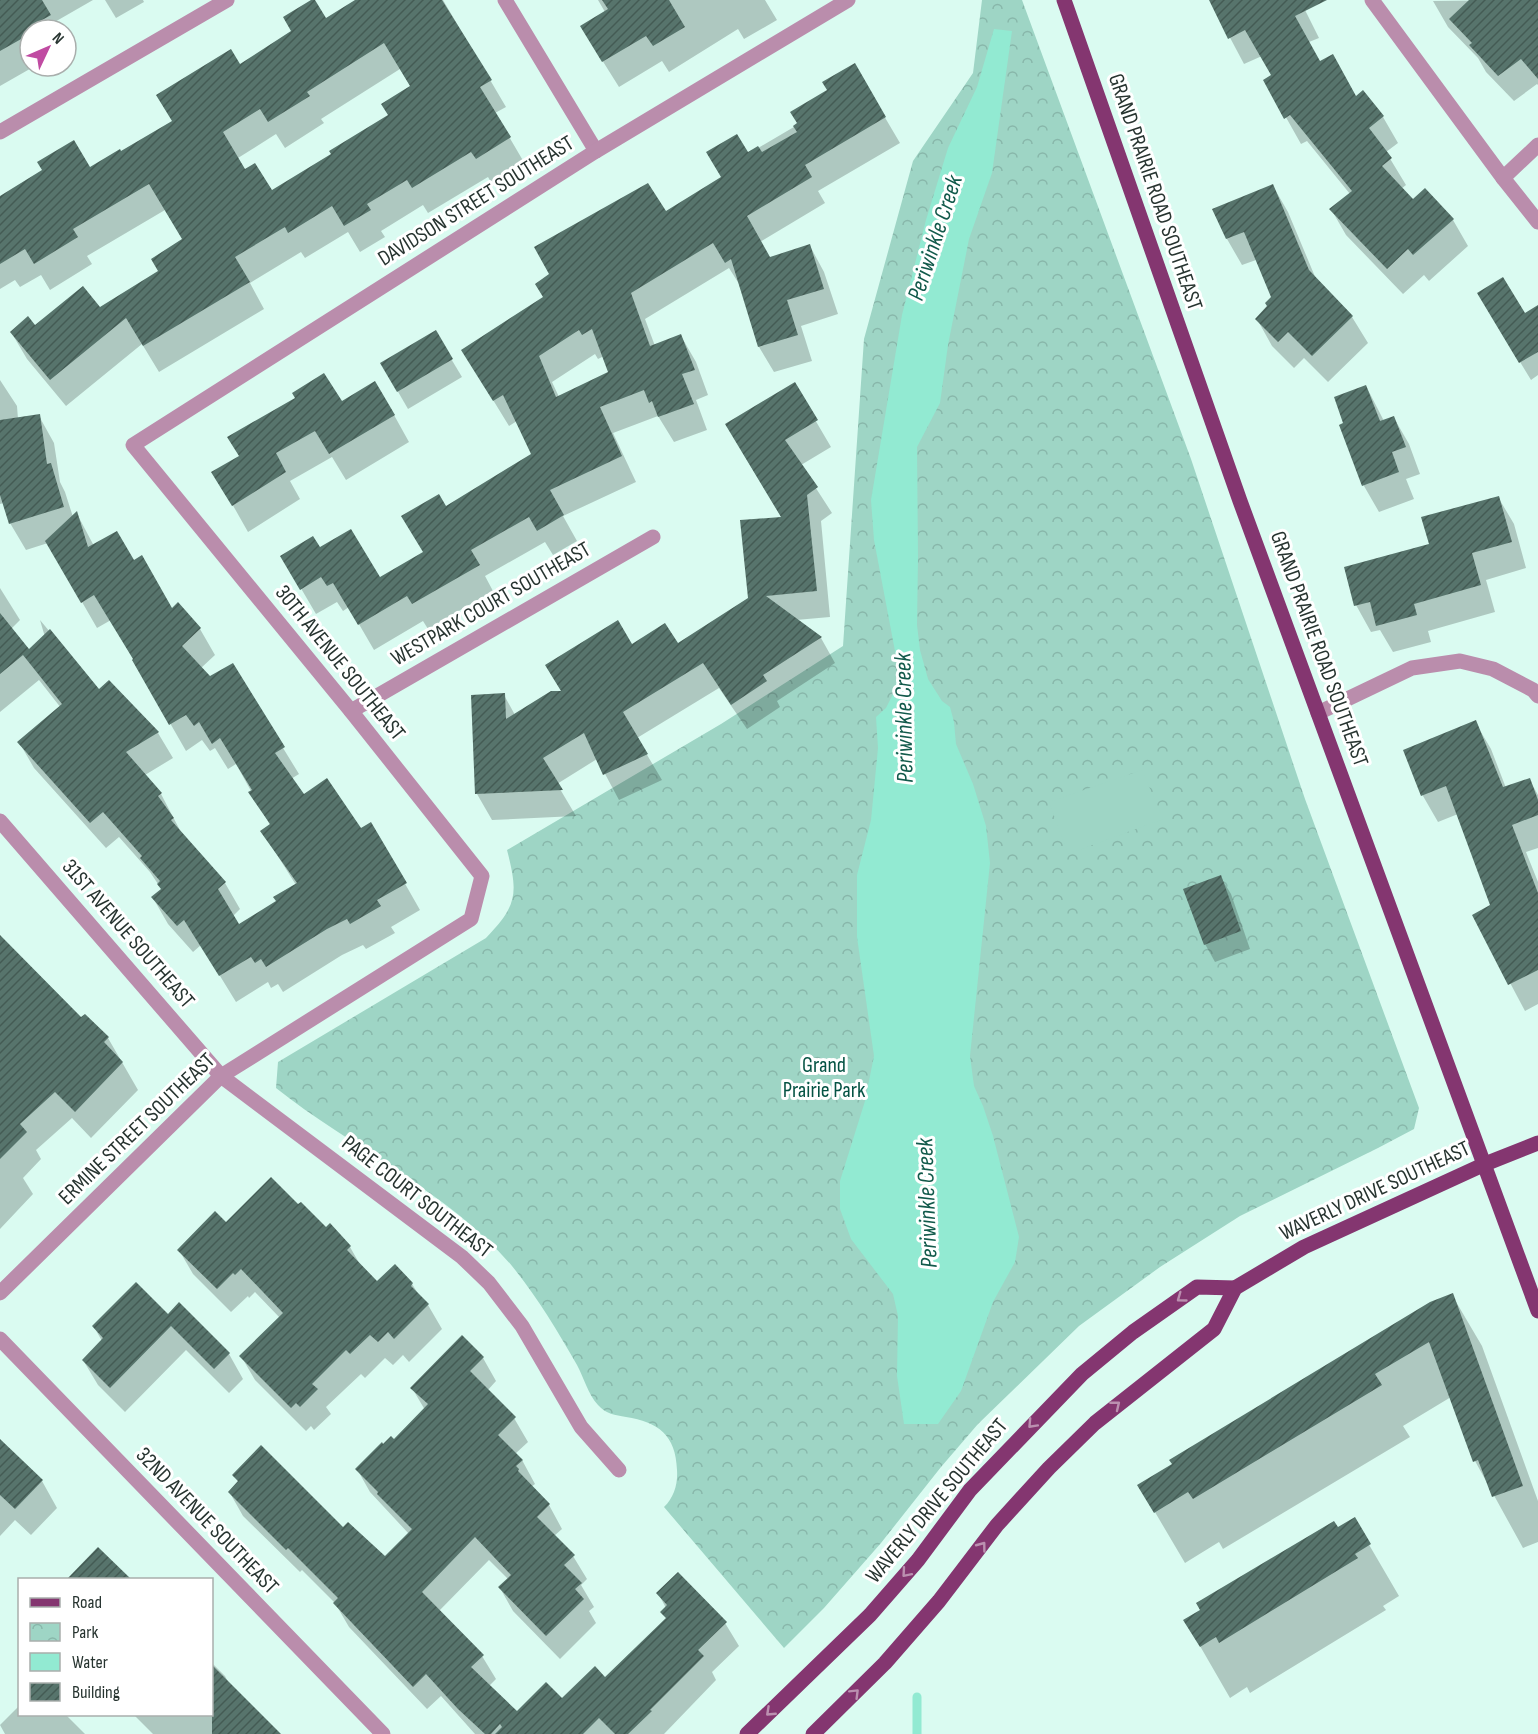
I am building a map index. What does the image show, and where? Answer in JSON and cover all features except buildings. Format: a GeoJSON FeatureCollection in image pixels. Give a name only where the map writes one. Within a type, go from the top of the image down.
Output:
{"type":"FeatureCollection","features":[{"type":"Feature","properties":{"kind":"main road","name":"GRAND PRAIRIE ROAD SOUTHEAST"},"geometry":{"type":"LineString","coordinates":[[1064,0],[1239,499],[1538,1311]]}},
{"type":"Feature","properties":{"kind":"main road","name":"WAVERLY DRIVE SOUTHEAST"},"geometry":{"type":"LineString","coordinates":[[747,1734],[870,1615],[918,1560],[970,1490],[1082,1374],[1133,1332],[1197,1287],[1236,1288],[1304,1247],[1485,1164],[1538,1143]]}},
{"type":"Feature","properties":{"kind":"main road"},"geometry":{"type":"LineString","coordinates":[[813,1734],[885,1663],[939,1601],[997,1525],[1049,1468],[1095,1423],[1214,1329],[1236,1288]]}},
{"type":"Feature","properties":{"kind":"street"},"geometry":{"type":"LineString","coordinates":[[0,132],[227,0]]}},
{"type":"Feature","properties":{"kind":"street"},"geometry":{"type":"LineString","coordinates":[[505,0],[597,151]]}},
{"type":"Feature","properties":{"kind":"street"},"geometry":{"type":"LineString","coordinates":[[1372,0],[1538,222]]}},
{"type":"Feature","properties":{"kind":"street","name":"DAVIDSON STREET SOUTHEAST"},"geometry":{"type":"LineString","coordinates":[[133,446],[597,151],[843,1]]}},
{"type":"Feature","properties":{"kind":"street"},"geometry":{"type":"LineString","coordinates":[[1503,178],[1538,145]]}},
{"type":"Feature","properties":{"kind":"street","name":"30TH AVENUE SOUTHEAST"},"geometry":{"type":"LineString","coordinates":[[133,446],[351,711],[482,876],[471,919]]}},
{"type":"Feature","properties":{"kind":"street","name":"WESTPARK COURT SOUTHEAST"},"geometry":{"type":"LineString","coordinates":[[351,711],[653,537]]}},
{"type":"Feature","properties":{"kind":"street"},"geometry":{"type":"LineString","coordinates":[[1318,713],[1412,668],[1460,661],[1493,669],[1533,690],[1538,696]]}},
{"type":"Feature","properties":{"kind":"street","name":"31ST AVENUE SOUTHEAST"},"geometry":{"type":"LineString","coordinates":[[0,821],[221,1076]]}},
{"type":"Feature","properties":{"kind":"street","name":"ERMINE STREET SOUTHEAST"},"geometry":{"type":"LineString","coordinates":[[0,1293],[221,1076],[471,919]]}},
{"type":"Feature","properties":{"kind":"street","name":"PAGE COURT SOUTHEAST"},"geometry":{"type":"LineString","coordinates":[[221,1076],[455,1251],[489,1282],[522,1326],[581,1427],[619,1470]]}},
{"type":"Feature","properties":{"kind":"street","name":"32ND AVENUE SOUTHEAST"},"geometry":{"type":"LineString","coordinates":[[0,1339],[383,1734]]}},
{"type":"Feature","properties":{"kind":"green space","name":"Grand Prairie Park"},"geometry":{"type":"Polygon","coordinates":[[[982,0],[1022,0],[1191,459],[1305,799],[1419,1108],[1414,1129],[1240,1216],[1160,1267],[1079,1326],[978,1424],[881,1543],[824,1608],[784,1648],[664,1507],[673,1495],[677,1475],[673,1448],[663,1432],[647,1422],[611,1414],[601,1408],[591,1396],[577,1365],[530,1290],[488,1240],[430,1194],[276,1088],[278,1062],[486,938],[497,927],[513,898],[513,877],[507,850],[721,724],[843,646],[864,339],[913,161],[973,73],[982,0]]]}},
{"type":"Feature","properties":{"kind":"green space"},"geometry":{"type":"Polygon","coordinates":[[[1142,770],[1163,819],[1068,854],[1049,802],[1142,770]]]}},
{"type":"Feature","properties":{"kind":"water"},"geometry":{"type":"Polygon","coordinates":[[[994,29],[1012,31],[992,173],[969,239],[948,345],[940,403],[917,447],[917,625],[920,650],[928,679],[942,701],[950,707],[956,744],[973,784],[986,826],[990,863],[970,1056],[974,1086],[993,1136],[1019,1237],[1015,1262],[993,1302],[961,1391],[938,1424],[904,1424],[897,1376],[898,1316],[893,1294],[851,1239],[840,1209],[840,1181],[865,1101],[874,1056],[857,937],[857,875],[871,820],[878,748],[876,717],[886,708],[895,690],[898,667],[874,540],[871,500],[902,315],[926,220],[948,148],[977,87],[994,29]]]}},
{"type":"Feature","properties":{"kind":"waterway","name":"Periwinkle Creek"},"geometry":{"type":"LineString","coordinates":[[917,1697],[917,1734]]}}]}
